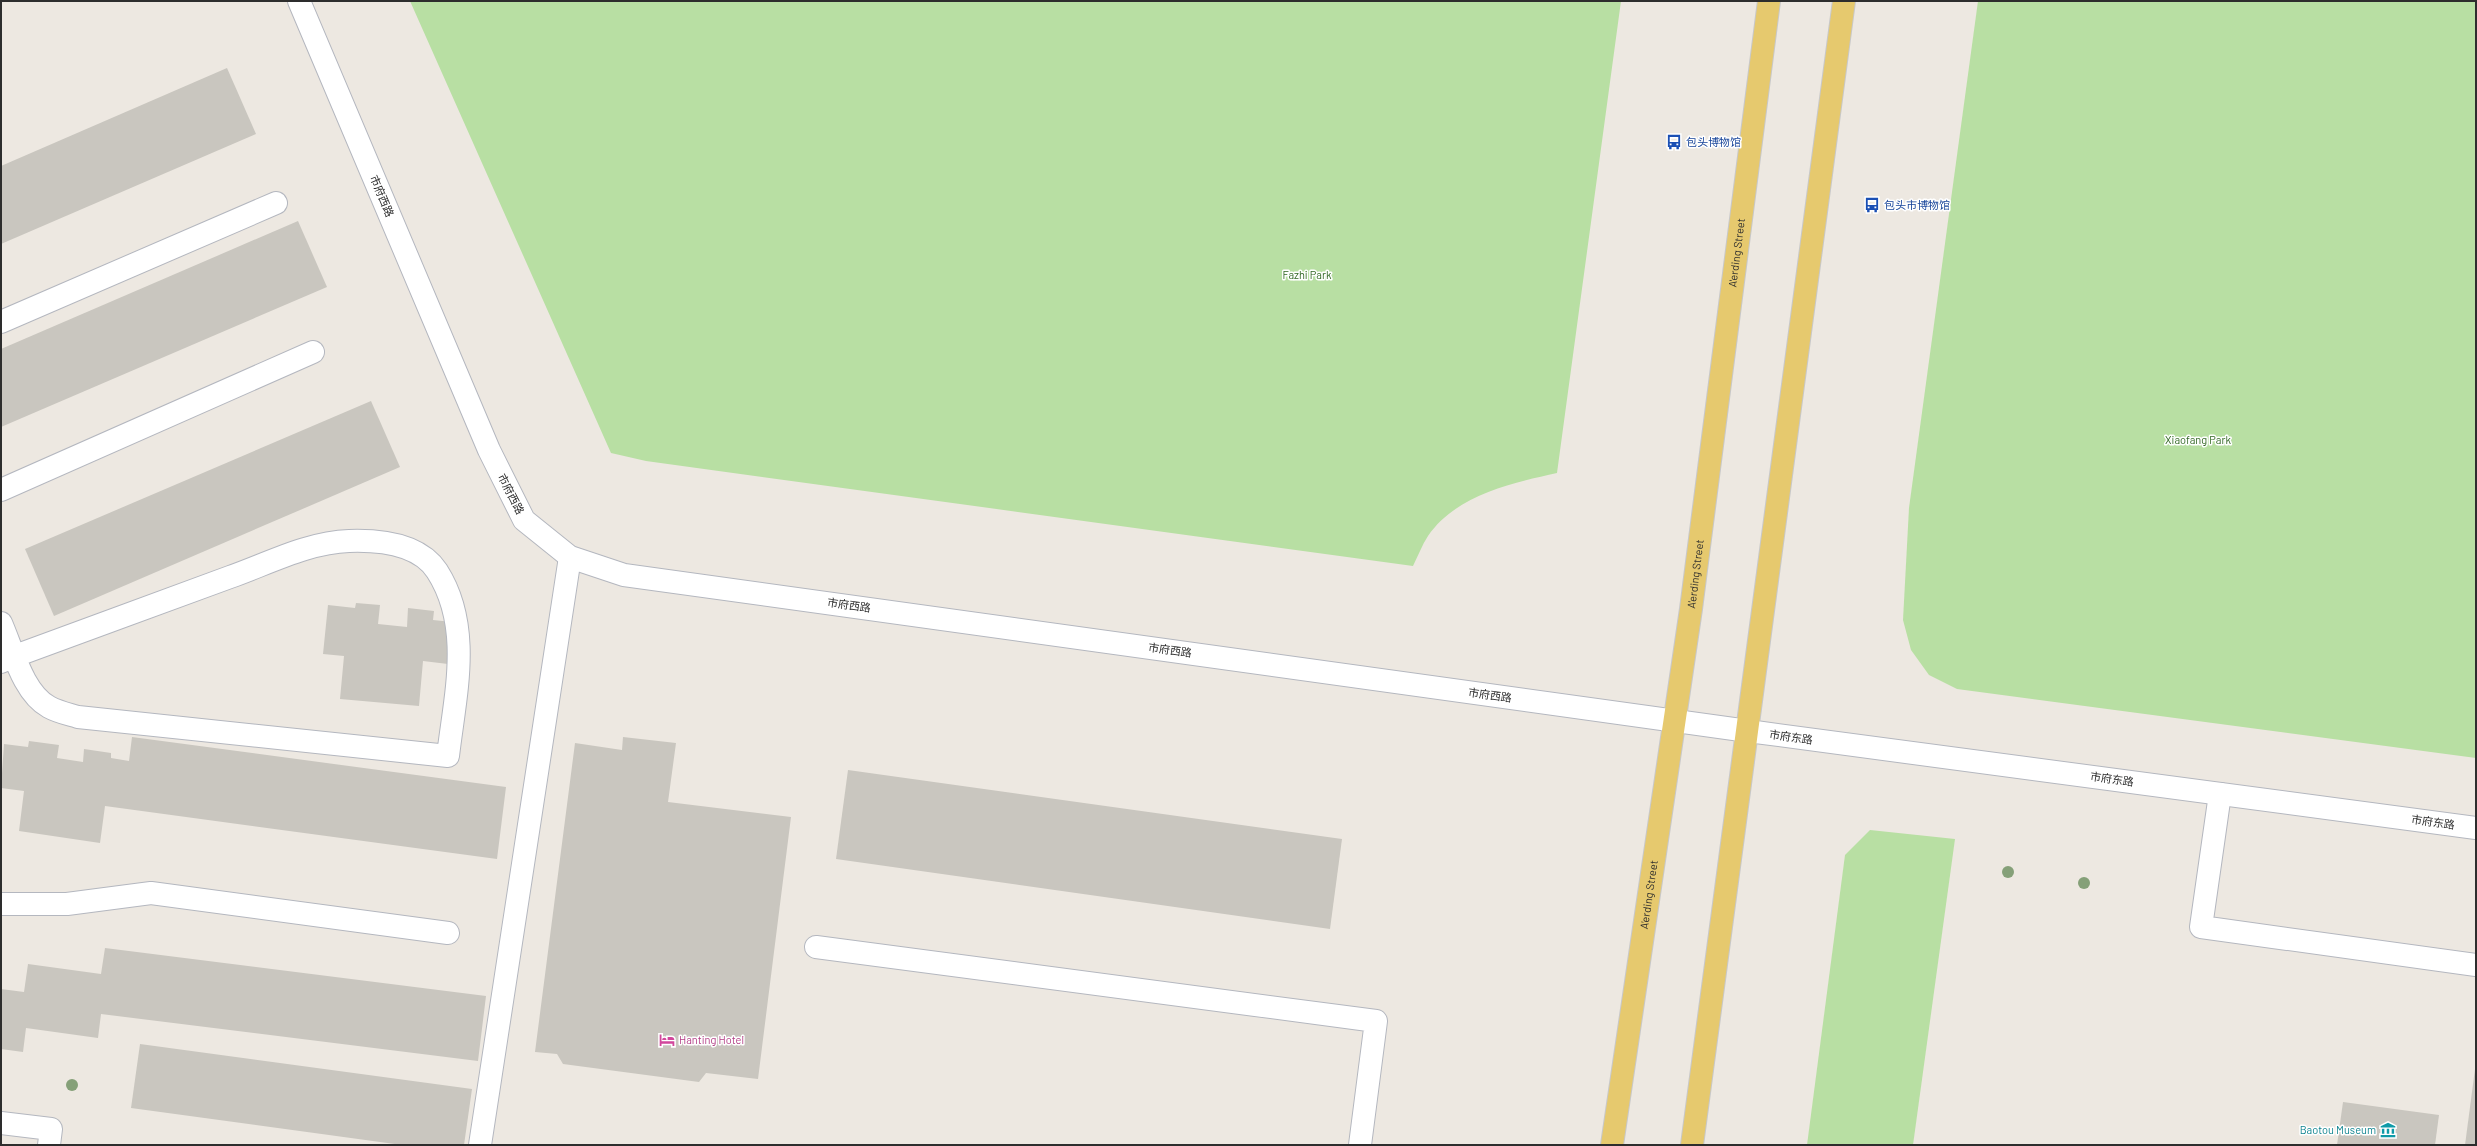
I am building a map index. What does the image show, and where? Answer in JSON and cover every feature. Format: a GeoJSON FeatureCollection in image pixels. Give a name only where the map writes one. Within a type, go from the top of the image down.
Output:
{"type":"FeatureCollection","features":[{"type":"Feature","properties":{"kind":"main road","name":"A'erding Street"},"geometry":{"type":"LineString","coordinates":[[1612,1145],[1676,721],[1769,1]]}},
{"type":"Feature","properties":{"kind":"main road"},"geometry":{"type":"LineString","coordinates":[[1692,1145],[1844,1]]}},
{"type":"Feature","properties":{"kind":"street","name":"市府西路"},"geometry":{"type":"LineString","coordinates":[[299,1],[489,450],[524,520],[570,557],[624,575],[1748,731]]}},
{"type":"Feature","properties":{"kind":"street"},"geometry":{"type":"LineString","coordinates":[[1,322],[276,203]]}},
{"type":"Feature","properties":{"kind":"street"},"geometry":{"type":"LineString","coordinates":[[1,490],[313,352]]}},
{"type":"Feature","properties":{"kind":"street"},"geometry":{"type":"LineString","coordinates":[[1,623],[8,659],[36,698],[48,707],[78,717],[448,756],[459,646],[457,621],[452,603],[436,571],[425,558],[394,545],[348,541],[297,553],[8,659]]}},
{"type":"Feature","properties":{"kind":"street"},"geometry":{"type":"LineString","coordinates":[[480,1145],[570,557]]}},
{"type":"Feature","properties":{"kind":"street","name":"市府东路"},"geometry":{"type":"LineString","coordinates":[[1748,731],[2476,828]]}},
{"type":"Feature","properties":{"kind":"street"},"geometry":{"type":"LineString","coordinates":[[2220,794],[2201,927],[2476,965]]}},
{"type":"Feature","properties":{"kind":"street"},"geometry":{"type":"LineString","coordinates":[[1,904],[67,904],[151,893],[448,933]]}},
{"type":"Feature","properties":{"kind":"street"},"geometry":{"type":"LineString","coordinates":[[816,947],[1376,1021],[1360,1145]]}},
{"type":"Feature","properties":{"kind":"street"},"geometry":{"type":"LineString","coordinates":[[1,1123],[51,1129],[49,1145]]}},
{"type":"Feature","properties":{"kind":"green space","name":"Fazhi Park"},"geometry":{"type":"Polygon","coordinates":[[[410,1],[1621,1],[1557,473],[1522,481],[1486,493],[1454,510],[1440,522],[1428,536],[1413,566],[646,461],[611,453],[410,1]]]}},
{"type":"Feature","properties":{"kind":"green space","name":"Xiaofang Park"},"geometry":{"type":"Polygon","coordinates":[[[1978,1],[2476,1],[2476,758],[1957,689],[1929,675],[1911,650],[1903,620],[1909,508],[1978,1]]]}},
{"type":"Feature","properties":{"kind":"green space"},"geometry":{"type":"Polygon","coordinates":[[[1870,830],[1955,839],[1913,1145],[1807,1145],[1845,855],[1870,830]]]}},
{"type":"Feature","properties":{"kind":"building"},"geometry":{"type":"Polygon","coordinates":[[[227,68],[256,134],[1,244],[1,166],[227,68]]]}},
{"type":"Feature","properties":{"kind":"building"},"geometry":{"type":"Polygon","coordinates":[[[298,221],[327,287],[1,427],[1,349],[298,221]]]}},
{"type":"Feature","properties":{"kind":"building"},"geometry":{"type":"Polygon","coordinates":[[[371,401],[400,467],[54,616],[25,549],[371,401]]]}},
{"type":"Feature","properties":{"kind":"building"},"geometry":{"type":"Polygon","coordinates":[[[356,603],[380,605],[378,624],[407,627],[408,608],[434,611],[433,620],[452,622],[448,664],[423,661],[419,706],[340,699],[344,656],[323,654],[328,605],[355,608],[356,603]]]}},
{"type":"Feature","properties":{"kind":"building"},"geometry":{"type":"Polygon","coordinates":[[[132,737],[506,787],[497,859],[105,806],[100,843],[19,831],[24,791],[1,788],[4,744],[28,747],[29,741],[59,745],[57,758],[83,762],[84,749],[111,753],[111,758],[129,761],[132,737]]]}},
{"type":"Feature","properties":{"kind":"building"},"geometry":{"type":"Polygon","coordinates":[[[623,737],[676,743],[668,802],[791,817],[758,1079],[706,1073],[699,1082],[563,1064],[557,1054],[535,1052],[575,743],[622,750],[623,737]]]}},
{"type":"Feature","properties":{"kind":"building"},"geometry":{"type":"Polygon","coordinates":[[[848,770],[1342,839],[1330,929],[836,859],[848,770]]]}},
{"type":"Feature","properties":{"kind":"building"},"geometry":{"type":"Polygon","coordinates":[[[105,948],[486,996],[478,1061],[101,1014],[98,1038],[26,1028],[23,1052],[1,1049],[1,989],[24,992],[28,964],[101,974],[105,948]]]}},
{"type":"Feature","properties":{"kind":"building"},"geometry":{"type":"Polygon","coordinates":[[[140,1044],[472,1089],[464,1145],[402,1145],[131,1108],[140,1044]]]}},
{"type":"Feature","properties":{"kind":"building"},"geometry":{"type":"Polygon","coordinates":[[[2475,1069],[2476,1145],[2465,1145],[2475,1069]]]}},
{"type":"Feature","properties":{"kind":"building","name":"Baotou Museum"},"geometry":{"type":"Polygon","coordinates":[[[2343,1102],[2439,1115],[2435,1145],[2337,1145],[2343,1102]]]}},
{"type":"Feature","properties":{"kind":"place","name":"包头博物馆"},"geometry":{"type":"Point","coordinates":[1674,142]}},
{"type":"Feature","properties":{"kind":"place","name":"包头市博物馆"},"geometry":{"type":"Point","coordinates":[1872,205]}},
{"type":"Feature","properties":{"kind":"place","name":"Hanting Hotel"},"geometry":{"type":"Point","coordinates":[667,1040]}},
{"type":"Feature","properties":{"kind":"place","name":"Baotou Museum"},"geometry":{"type":"Point","coordinates":[2388,1130]}}]}
